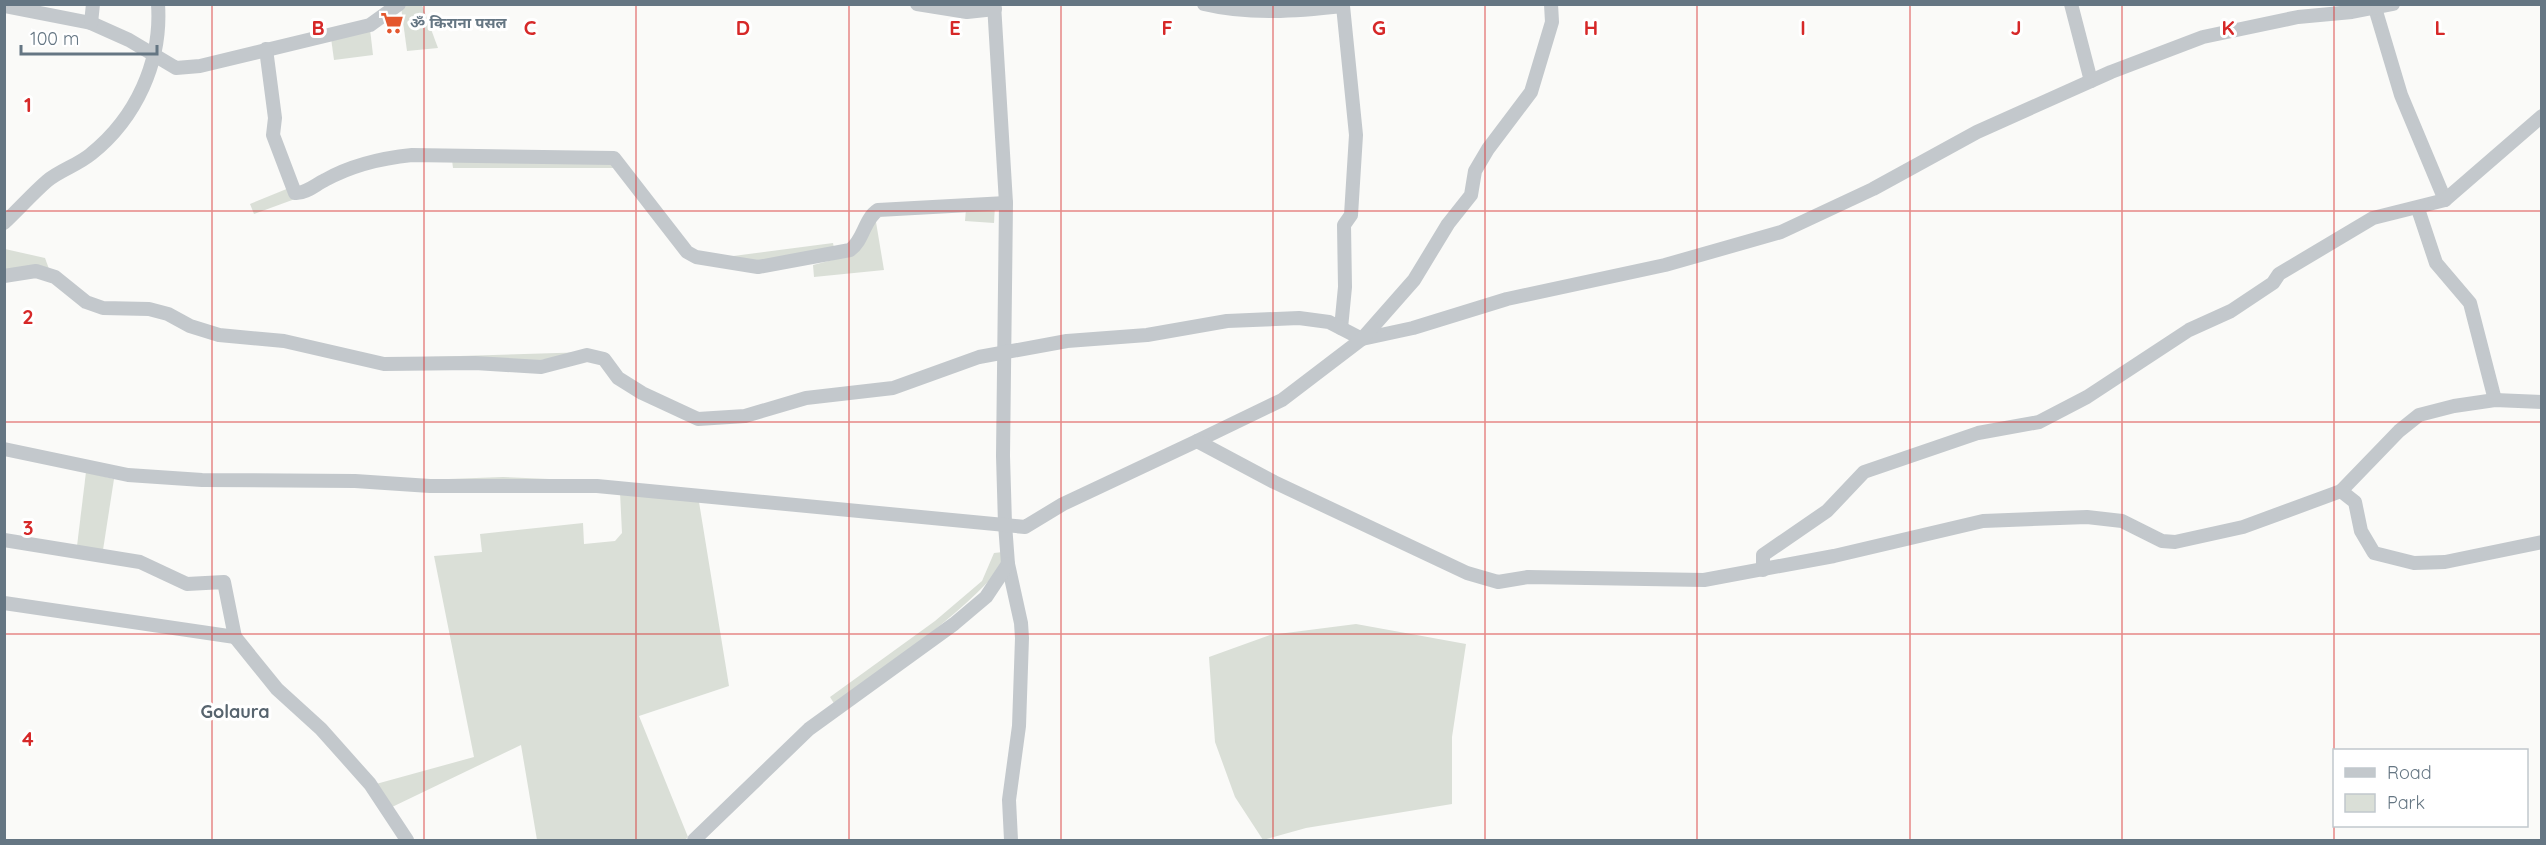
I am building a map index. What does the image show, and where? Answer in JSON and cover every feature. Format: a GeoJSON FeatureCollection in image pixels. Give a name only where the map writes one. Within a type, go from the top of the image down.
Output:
{"type":"FeatureCollection","features":[{"type":"Feature","properties":{"kind":"street"},"geometry":{"type":"LineString","coordinates":[[91,23],[93,4]]}},
{"type":"Feature","properties":{"kind":"street"},"geometry":{"type":"LineString","coordinates":[[4,223],[48,180],[91,154],[128,115],[156,58],[159,26],[158,4]]}},
{"type":"Feature","properties":{"kind":"street"},"geometry":{"type":"LineString","coordinates":[[4,6],[91,23],[129,40],[176,68],[200,66],[370,25],[399,4]]}},
{"type":"Feature","properties":{"kind":"street"},"geometry":{"type":"LineString","coordinates":[[917,4],[967,12],[994,7],[1006,203],[1003,456],[1005,524],[1008,564],[1022,623],[1019,726],[1010,800],[1011,840]]}},
{"type":"Feature","properties":{"kind":"street"},"geometry":{"type":"LineString","coordinates":[[1204,4],[1229,10],[1305,10],[1343,6],[1356,135],[1351,215],[1344,225],[1345,287],[1341,328]]}},
{"type":"Feature","properties":{"kind":"street"},"geometry":{"type":"LineString","coordinates":[[4,449],[128,475],[202,480],[310,480],[430,486],[597,486],[1025,527],[1063,504],[1282,400],[1362,339],[1414,280],[1448,224],[1471,195],[1475,171],[1488,148],[1531,92],[1552,22],[1551,4]]}},
{"type":"Feature","properties":{"kind":"street"},"geometry":{"type":"LineString","coordinates":[[2071,4],[2091,81]]}},
{"type":"Feature","properties":{"kind":"street"},"geometry":{"type":"LineString","coordinates":[[4,276],[36,270],[55,277],[86,302],[103,308],[149,309],[168,314],[190,326],[219,335],[284,341],[384,364],[475,363],[541,367],[587,355],[604,359],[618,378],[642,393],[698,419],[745,416],[806,398],[893,388],[979,357],[1006,351],[1067,341],[1147,335],[1227,321],[1299,318],[1329,322],[1362,339],[1413,328],[1507,299],[1725,250],[1781,232],[1873,189],[1977,132],[2091,81],[2203,37],[2298,17],[2393,4]]}},
{"type":"Feature","properties":{"kind":"street"},"geometry":{"type":"LineString","coordinates":[[2375,8],[2401,95],[2445,200]]}},
{"type":"Feature","properties":{"kind":"street"},"geometry":{"type":"LineString","coordinates":[[266,49],[275,118],[273,135],[295,193],[301,194],[328,178],[385,157],[412,155],[614,158],[687,252],[696,257],[758,267],[850,250],[856,246],[872,214],[878,210],[1006,203]]}},
{"type":"Feature","properties":{"kind":"street"},"geometry":{"type":"LineString","coordinates":[[1763,570],[1762,555],[1827,511],[1864,472],[1977,433],[2039,422],[2087,397],[2189,330],[2231,312],[2273,283],[2279,274],[2358,226],[2373,218],[2418,209],[2445,200],[2541,116]]}},
{"type":"Feature","properties":{"kind":"street"},"geometry":{"type":"LineString","coordinates":[[2418,209],[2436,263],[2470,303],[2495,400]]}},
{"type":"Feature","properties":{"kind":"street"},"geometry":{"type":"LineString","coordinates":[[1197,441],[1274,482],[1416,551],[1467,573],[1498,582],[1528,578],[1704,580],[1763,570],[1983,521],[2087,517],[2121,521],[2162,541],[2175,542],[2243,527],[2341,491],[2398,431],[2419,415],[2454,406],[2495,400],[2541,402]]}},
{"type":"Feature","properties":{"kind":"street"},"geometry":{"type":"LineString","coordinates":[[2341,491],[2355,502],[2361,531],[2374,553],[2414,563],[2445,562],[2541,542]]}},
{"type":"Feature","properties":{"kind":"street"},"geometry":{"type":"LineString","coordinates":[[4,540],[140,562],[187,584],[224,582],[235,637],[277,689],[321,729],[364,777],[407,840]]}},
{"type":"Feature","properties":{"kind":"street"},"geometry":{"type":"LineString","coordinates":[[694,840],[810,729],[954,624],[986,597],[1008,564]]}},
{"type":"Feature","properties":{"kind":"street"},"geometry":{"type":"LineString","coordinates":[[4,603],[235,637]]}},
{"type":"Feature","properties":{"kind":"green space"},"geometry":{"type":"Polygon","coordinates":[[[422,5],[438,48],[407,51],[401,7],[422,5]]]}},
{"type":"Feature","properties":{"kind":"green space"},"geometry":{"type":"Polygon","coordinates":[[[370,29],[373,55],[334,60],[331,38],[370,29]]]}},
{"type":"Feature","properties":{"kind":"green space"},"geometry":{"type":"Polygon","coordinates":[[[452,160],[608,161],[616,168],[453,168],[452,160]]]}},
{"type":"Feature","properties":{"kind":"green space"},"geometry":{"type":"Polygon","coordinates":[[[289,188],[295,199],[254,214],[250,204],[289,188]]]}},
{"type":"Feature","properties":{"kind":"green space"},"geometry":{"type":"Polygon","coordinates":[[[995,205],[994,223],[965,221],[966,209],[995,205]]]}},
{"type":"Feature","properties":{"kind":"green space"},"geometry":{"type":"Polygon","coordinates":[[[875,216],[884,270],[814,277],[813,265],[852,255],[875,216]]]}},
{"type":"Feature","properties":{"kind":"green space"},"geometry":{"type":"Polygon","coordinates":[[[833,243],[834,248],[758,264],[718,258],[833,243]]]}},
{"type":"Feature","properties":{"kind":"green space"},"geometry":{"type":"Polygon","coordinates":[[[5,249],[45,258],[49,269],[5,271],[5,249]]]}},
{"type":"Feature","properties":{"kind":"green space"},"geometry":{"type":"Polygon","coordinates":[[[590,352],[535,361],[393,358],[590,352]]]}},
{"type":"Feature","properties":{"kind":"green space"},"geometry":{"type":"Polygon","coordinates":[[[86,472],[114,479],[103,550],[77,546],[86,472]]]}},
{"type":"Feature","properties":{"kind":"green space"},"geometry":{"type":"Polygon","coordinates":[[[503,477],[620,482],[803,500],[421,480],[503,477]]]}},
{"type":"Feature","properties":{"kind":"green space"},"geometry":{"type":"Polygon","coordinates":[[[620,492],[699,502],[729,686],[639,716],[688,837],[685,840],[537,840],[521,745],[390,808],[376,784],[474,757],[434,556],[482,552],[480,534],[583,523],[584,544],[615,541],[622,533],[620,492]]]}},
{"type":"Feature","properties":{"kind":"green space"},"geometry":{"type":"Polygon","coordinates":[[[1003,552],[1005,562],[967,602],[946,621],[835,705],[830,697],[935,621],[982,581],[994,553],[1003,552]]]}},
{"type":"Feature","properties":{"kind":"green space"},"geometry":{"type":"Polygon","coordinates":[[[1356,624],[1466,644],[1452,737],[1452,804],[1306,828],[1263,840],[1235,797],[1215,742],[1209,657],[1270,635],[1356,624]]]}},
{"type":"Feature","properties":{"kind":"place","name":"ॐ किराना पसल"},"geometry":{"type":"Point","coordinates":[392,23]}},
{"type":"Feature","properties":{"kind":"district","name":"Golaura"},"geometry":{"type":"Point","coordinates":[235,712]}}]}
